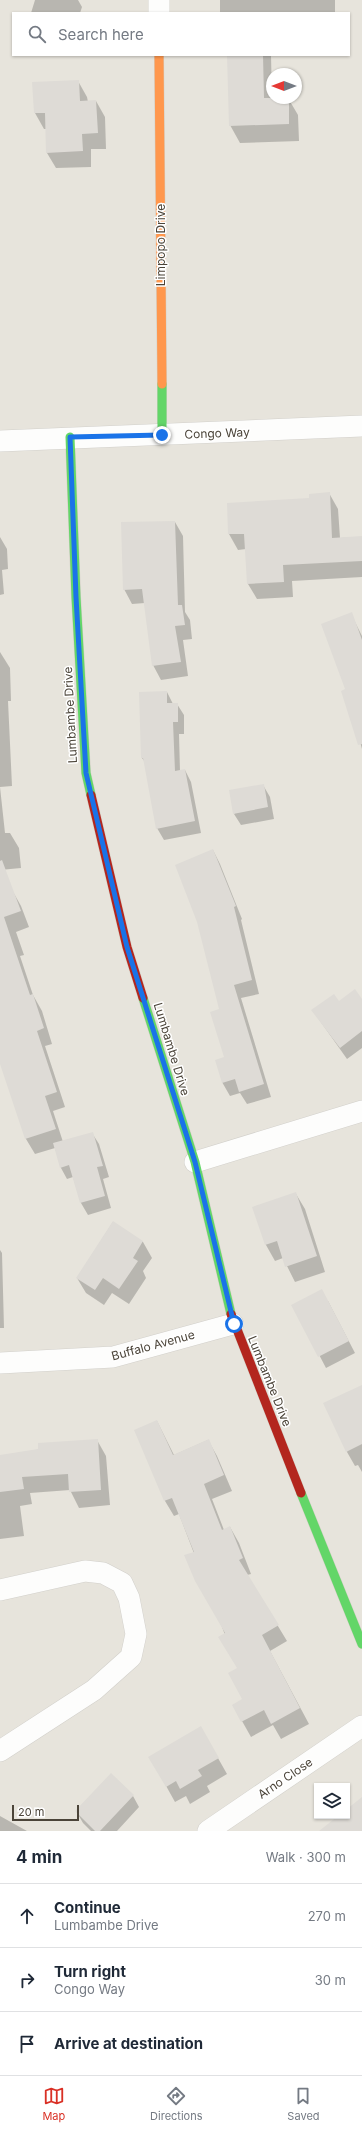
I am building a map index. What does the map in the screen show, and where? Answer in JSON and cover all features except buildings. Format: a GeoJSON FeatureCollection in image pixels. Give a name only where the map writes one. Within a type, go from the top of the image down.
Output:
{"type":"FeatureCollection","features":[{"type":"Feature","properties":{"kind":"street"},"geometry":{"type":"LineString","coordinates":[[159,0],[159,12]]}},
{"type":"Feature","properties":{"kind":"street","name":"Limpopo Drive"},"geometry":{"type":"LineString","coordinates":[[159,56],[162,435]]}},
{"type":"Feature","properties":{"kind":"street","name":"Congo Way"},"geometry":{"type":"LineString","coordinates":[[0,441],[362,426]]}},
{"type":"Feature","properties":{"kind":"street","name":"Lumbambe Drive"},"geometry":{"type":"LineString","coordinates":[[70,437],[76,597],[86,773],[127,947],[195,1162],[234,1324],[362,1644]]}},
{"type":"Feature","properties":{"kind":"street"},"geometry":{"type":"LineString","coordinates":[[195,1162],[362,1111]]}},
{"type":"Feature","properties":{"kind":"street","name":"Buffalo Avenue"},"geometry":{"type":"LineString","coordinates":[[0,1363],[113,1357],[234,1324]]}},
{"type":"Feature","properties":{"kind":"street"},"geometry":{"type":"LineString","coordinates":[[0,1590],[85,1571],[104,1573],[122,1582],[129,1598],[136,1634],[131,1657],[94,1690],[0,1751]]}},
{"type":"Feature","properties":{"kind":"street","name":"Arno Close"},"geometry":{"type":"LineString","coordinates":[[208,1831],[362,1726]]}},
{"type":"Feature","properties":{"kind":"shaded area"},"geometry":{"type":"Polygon","coordinates":[[[0,0],[362,0],[362,1831],[0,1831],[0,0]]]}},
{"type":"Feature","properties":{"kind":"traffic: fast"},"geometry":{"type":"LineString","coordinates":[[162,384],[162,435]]}},
{"type":"Feature","properties":{"kind":"traffic: fast"},"geometry":{"type":"LineString","coordinates":[[70,437],[76,597],[86,773],[91,795]]}},
{"type":"Feature","properties":{"kind":"traffic: fast"},"geometry":{"type":"LineString","coordinates":[[143,998],[195,1162],[231,1314]]}},
{"type":"Feature","properties":{"kind":"traffic: fast"},"geometry":{"type":"LineString","coordinates":[[301,1493],[362,1644]]}},
{"type":"Feature","properties":{"kind":"traffic: slow"},"geometry":{"type":"LineString","coordinates":[[159,56],[162,384]]}},
{"type":"Feature","properties":{"kind":"traffic: jam"},"geometry":{"type":"LineString","coordinates":[[91,795],[127,947],[143,998]]}},
{"type":"Feature","properties":{"kind":"traffic: jam"},"geometry":{"type":"LineString","coordinates":[[231,1314],[301,1493]]}},
{"type":"Feature","properties":{"kind":"route"},"geometry":{"type":"LineString","coordinates":[[162,435],[70,437],[76,597],[86,773],[127,947],[195,1162],[234,1324]]}}]}
